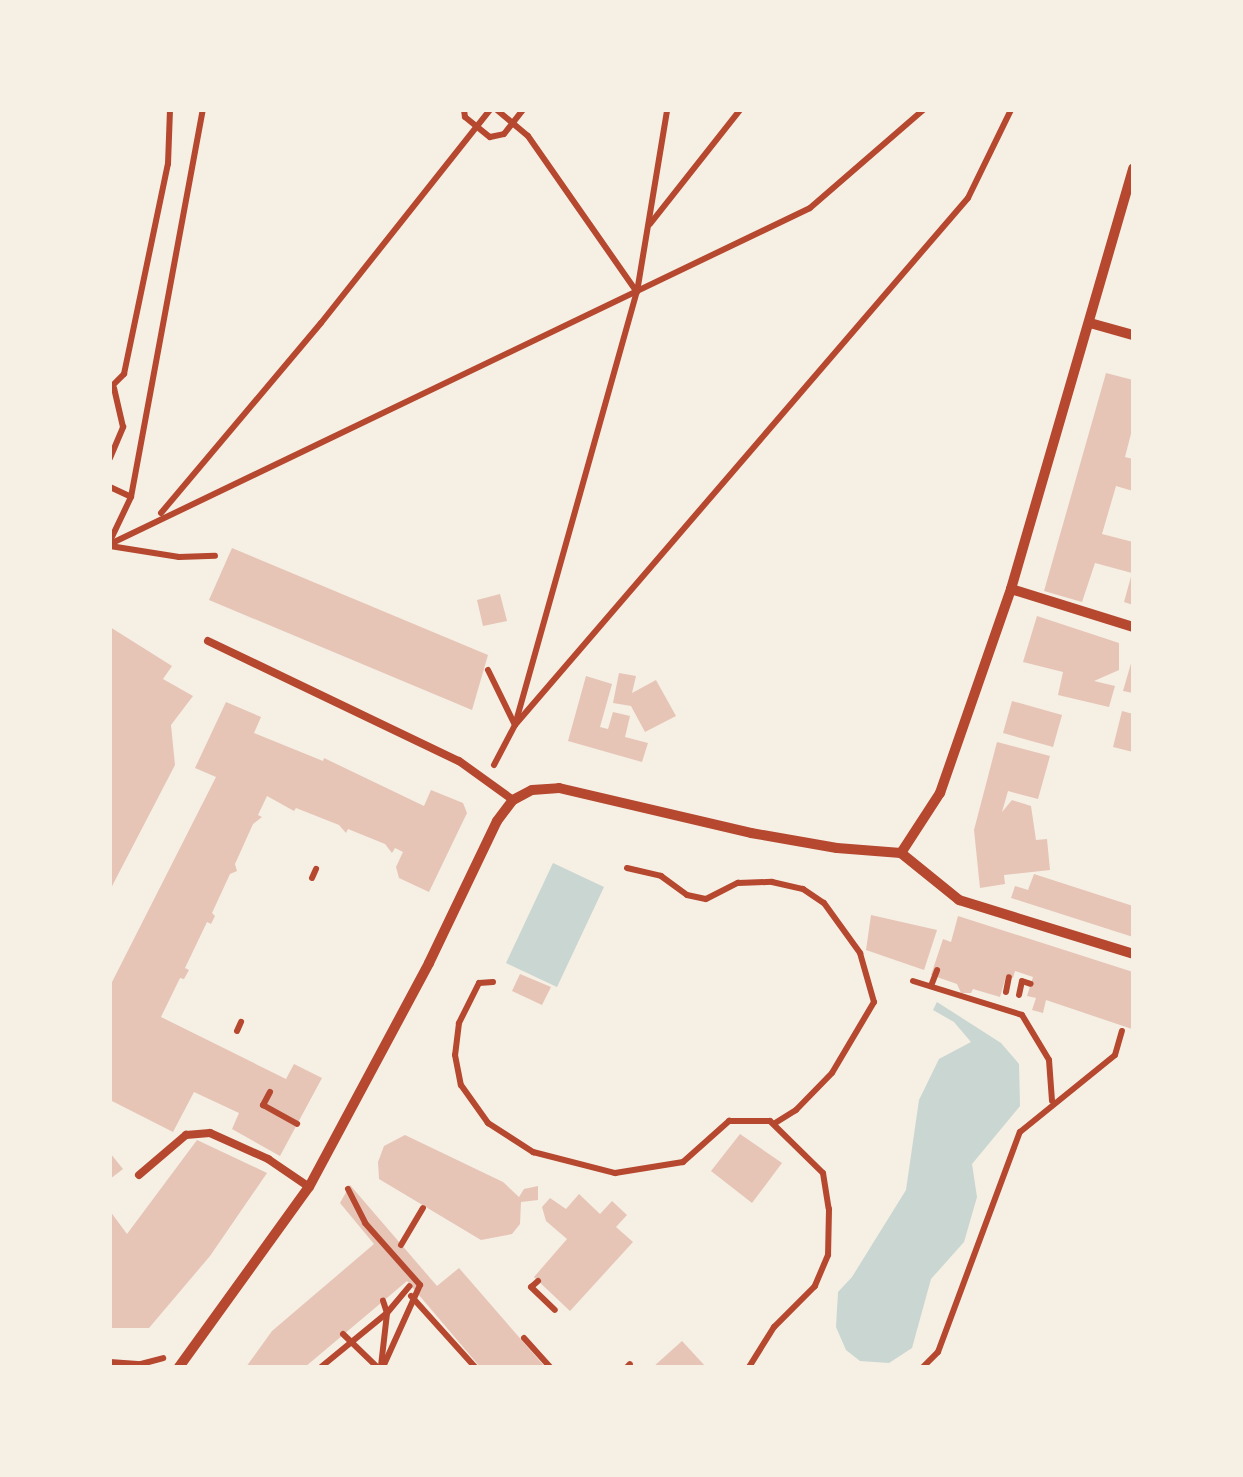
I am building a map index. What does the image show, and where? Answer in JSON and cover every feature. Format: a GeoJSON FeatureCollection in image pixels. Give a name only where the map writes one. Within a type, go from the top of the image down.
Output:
{"type":"FeatureCollection","features":[{"type":"Feature","properties":{"kind":"street"},"geometry":{"type":"LineString","coordinates":[[901,853],[940,793],[1011,590],[1133,168]]}},
{"type":"Feature","properties":{"kind":"street"},"geometry":{"type":"LineString","coordinates":[[1090,323],[1133,335]]}},
{"type":"Feature","properties":{"kind":"street"},"geometry":{"type":"LineString","coordinates":[[1011,590],[1133,627]]}},
{"type":"Feature","properties":{"kind":"street"},"geometry":{"type":"LineString","coordinates":[[179,1367],[309,1187],[428,963],[497,821],[513,800],[532,790],[559,788],[752,833],[836,848],[901,853],[960,900],[1133,954]]}},
{"type":"Feature","properties":{"kind":"lane"},"geometry":{"type":"LineString","coordinates":[[208,641],[487,778],[513,800]]}},
{"type":"Feature","properties":{"kind":"lane"},"geometry":{"type":"LineString","coordinates":[[140,1175],[186,1135],[210,1133],[268,1159],[309,1187]]}},
{"type":"Feature","properties":{"kind":"path"},"geometry":{"type":"LineString","coordinates":[[110,458],[123,427],[112,388],[124,374],[168,164],[170,110]]}},
{"type":"Feature","properties":{"kind":"path"},"geometry":{"type":"LineString","coordinates":[[110,544],[131,497],[203,110]]}},
{"type":"Feature","properties":{"kind":"path"},"geometry":{"type":"LineString","coordinates":[[464,110],[490,137],[504,134],[523,110]]}},
{"type":"Feature","properties":{"kind":"path"},"geometry":{"type":"LineString","coordinates":[[157,518],[322,323],[477,126],[494,110],[528,136],[637,292]]}},
{"type":"Feature","properties":{"kind":"path"},"geometry":{"type":"LineString","coordinates":[[487,778],[515,725],[637,292],[667,110]]}},
{"type":"Feature","properties":{"kind":"path"},"geometry":{"type":"LineString","coordinates":[[650,224],[740,110]]}},
{"type":"Feature","properties":{"kind":"path"},"geometry":{"type":"LineString","coordinates":[[110,544],[157,518],[810,208],[923,110]]}},
{"type":"Feature","properties":{"kind":"path"},"geometry":{"type":"LineString","coordinates":[[515,725],[968,198],[1011,110]]}},
{"type":"Feature","properties":{"kind":"path"},"geometry":{"type":"LineString","coordinates":[[110,487],[131,497]]}},
{"type":"Feature","properties":{"kind":"path"},"geometry":{"type":"LineString","coordinates":[[110,544],[179,557],[215,556]]}},
{"type":"Feature","properties":{"kind":"path"},"geometry":{"type":"LineString","coordinates":[[488,670],[515,725]]}},
{"type":"Feature","properties":{"kind":"path"},"geometry":{"type":"LineString","coordinates":[[493,982],[479,984],[459,1023],[455,1055],[461,1086],[488,1124],[532,1152],[615,1172],[683,1162],[729,1121],[774,1124],[796,1110],[832,1074],[874,1002],[860,952],[824,903],[803,889],[772,882],[738,883],[706,899],[687,895],[661,876],[627,868]]}},
{"type":"Feature","properties":{"kind":"path"},"geometry":{"type":"LineString","coordinates":[[312,878],[316,869]]}},
{"type":"Feature","properties":{"kind":"path"},"geometry":{"type":"LineString","coordinates":[[931,986],[937,970]]}},
{"type":"Feature","properties":{"kind":"path"},"geometry":{"type":"LineString","coordinates":[[1006,992],[1010,978]]}},
{"type":"Feature","properties":{"kind":"path"},"geometry":{"type":"LineString","coordinates":[[914,981],[1022,1014],[1049,1060],[1052,1102]]}},
{"type":"Feature","properties":{"kind":"path"},"geometry":{"type":"LineString","coordinates":[[1019,994],[1022,982],[1031,984]]}},
{"type":"Feature","properties":{"kind":"path"},"geometry":{"type":"LineString","coordinates":[[923,1367],[938,1352],[1020,1132],[1052,1102],[1115,1055],[1122,1031]]}},
{"type":"Feature","properties":{"kind":"path"},"geometry":{"type":"LineString","coordinates":[[270,1092],[262,1105],[296,1124]]}},
{"type":"Feature","properties":{"kind":"path"},"geometry":{"type":"LineString","coordinates":[[750,1367],[774,1327],[815,1286],[828,1255],[829,1209],[823,1174],[774,1124]]}},
{"type":"Feature","properties":{"kind":"path"},"geometry":{"type":"LineString","coordinates":[[321,1367],[420,1285],[366,1223],[348,1189]]}},
{"type":"Feature","properties":{"kind":"path"},"geometry":{"type":"LineString","coordinates":[[402,1245],[423,1208]]}},
{"type":"Feature","properties":{"kind":"path"},"geometry":{"type":"LineString","coordinates":[[538,1280],[531,1288],[556,1310]]}},
{"type":"Feature","properties":{"kind":"path"},"geometry":{"type":"LineString","coordinates":[[380,1367],[410,1292]]}},
{"type":"Feature","properties":{"kind":"path"},"geometry":{"type":"LineString","coordinates":[[410,1292],[475,1367]]}},
{"type":"Feature","properties":{"kind":"path"},"geometry":{"type":"LineString","coordinates":[[380,1367],[387,1313],[383,1301]]}},
{"type":"Feature","properties":{"kind":"path"},"geometry":{"type":"LineString","coordinates":[[343,1334],[380,1367]]}},
{"type":"Feature","properties":{"kind":"path"},"geometry":{"type":"LineString","coordinates":[[524,1338],[550,1367]]}},
{"type":"Feature","properties":{"kind":"shaded area"},"geometry":{"type":"Polygon","coordinates":[[[553,863],[604,887],[557,987],[506,963],[553,863]]]}},
{"type":"Feature","properties":{"kind":"shaded area"},"geometry":{"type":"Polygon","coordinates":[[[937,1002],[1001,1043],[1019,1064],[1020,1106],[972,1164],[977,1197],[964,1242],[931,1279],[912,1348],[889,1363],[860,1361],[846,1350],[836,1327],[838,1292],[852,1277],[906,1190],[919,1100],[939,1059],[971,1042],[954,1022],[933,1010],[937,1002]]]}},
{"type":"Feature","properties":{"kind":"building"},"geometry":{"type":"Polygon","coordinates":[[[1106,373],[1133,380],[1133,426],[1125,457],[1133,459],[1133,491],[1116,486],[1102,534],[1133,542],[1133,605],[1124,602],[1132,573],[1095,563],[1082,602],[1044,591],[1106,373]]]}},
{"type":"Feature","properties":{"kind":"building"},"geometry":{"type":"Polygon","coordinates":[[[232,548],[488,655],[472,710],[209,600],[232,548]]]}},
{"type":"Feature","properties":{"kind":"building"},"geometry":{"type":"Polygon","coordinates":[[[500,594],[507,621],[483,626],[477,600],[500,594]]]}},
{"type":"Feature","properties":{"kind":"building"},"geometry":{"type":"Polygon","coordinates":[[[1037,616],[1119,643],[1119,670],[1094,681],[1115,686],[1109,707],[1058,695],[1063,672],[1023,662],[1037,616]]]}},
{"type":"Feature","properties":{"kind":"building"},"geometry":{"type":"Polygon","coordinates":[[[110,627],[172,666],[163,679],[193,696],[171,725],[175,765],[110,890],[110,627]]]}},
{"type":"Feature","properties":{"kind":"building"},"geometry":{"type":"Polygon","coordinates":[[[1133,660],[1133,693],[1123,691],[1133,660]]]}},
{"type":"Feature","properties":{"kind":"building"},"geometry":{"type":"Polygon","coordinates":[[[619,673],[636,676],[632,693],[656,680],[676,716],[645,732],[631,706],[613,703],[619,673]]]}},
{"type":"Feature","properties":{"kind":"building"},"geometry":{"type":"Polygon","coordinates":[[[586,676],[612,684],[600,727],[608,729],[613,712],[630,716],[625,737],[648,743],[642,762],[568,741],[586,676]]]}},
{"type":"Feature","properties":{"kind":"building"},"geometry":{"type":"Polygon","coordinates":[[[1012,701],[1062,715],[1053,747],[1003,733],[1012,701]]]}},
{"type":"Feature","properties":{"kind":"building"},"geometry":{"type":"Polygon","coordinates":[[[226,702],[261,717],[254,733],[323,761],[324,758],[424,806],[431,790],[463,803],[467,813],[429,892],[399,878],[396,867],[403,852],[395,848],[392,853],[385,844],[348,829],[346,833],[339,825],[296,808],[294,811],[267,796],[258,815],[262,817],[253,824],[235,864],[237,871],[230,874],[212,913],[215,916],[211,924],[207,922],[185,968],[189,970],[184,979],[180,978],[161,1017],[286,1079],[294,1064],[322,1078],[280,1156],[232,1129],[239,1113],[194,1092],[173,1132],[110,1100],[110,986],[216,777],[195,768],[226,702]]]}},
{"type":"Feature","properties":{"kind":"building"},"geometry":{"type":"Polygon","coordinates":[[[1122,711],[1133,714],[1133,752],[1113,747],[1122,711]]]}},
{"type":"Feature","properties":{"kind":"building"},"geometry":{"type":"Polygon","coordinates":[[[997,742],[1050,756],[1038,799],[1008,791],[1002,812],[1012,800],[1031,806],[1036,840],[1047,839],[1050,870],[1004,875],[1005,884],[980,888],[974,830],[997,742]]]}},
{"type":"Feature","properties":{"kind":"building"},"geometry":{"type":"Polygon","coordinates":[[[1034,874],[1133,906],[1133,937],[1011,898],[1015,886],[1028,890],[1034,874]]]}},
{"type":"Feature","properties":{"kind":"building"},"geometry":{"type":"Polygon","coordinates":[[[871,915],[937,930],[924,970],[866,950],[871,915]]]}},
{"type":"Feature","properties":{"kind":"building"},"geometry":{"type":"Polygon","coordinates":[[[958,916],[1133,972],[1132,1029],[1046,1000],[1043,1013],[1032,1010],[1036,998],[1027,996],[1033,977],[1015,971],[1013,978],[1006,976],[1000,997],[973,989],[971,993],[961,993],[957,984],[931,975],[943,939],[951,942],[958,916]]]}},
{"type":"Feature","properties":{"kind":"building"},"geometry":{"type":"Polygon","coordinates":[[[520,974],[551,987],[542,1005],[512,991],[520,974]]]}},
{"type":"Feature","properties":{"kind":"building"},"geometry":{"type":"Polygon","coordinates":[[[740,1134],[782,1163],[752,1203],[711,1171],[740,1134]]]}},
{"type":"Feature","properties":{"kind":"building"},"geometry":{"type":"Polygon","coordinates":[[[405,1135],[503,1182],[519,1197],[524,1189],[538,1186],[538,1200],[521,1202],[520,1224],[512,1234],[481,1240],[379,1179],[378,1162],[384,1146],[405,1135]]]}},
{"type":"Feature","properties":{"kind":"building"},"geometry":{"type":"Polygon","coordinates":[[[197,1140],[267,1173],[210,1256],[149,1328],[110,1328],[110,1211],[127,1234],[197,1140]]]}},
{"type":"Feature","properties":{"kind":"building"},"geometry":{"type":"Polygon","coordinates":[[[110,1153],[123,1169],[110,1179],[110,1153]]]}},
{"type":"Feature","properties":{"kind":"building"},"geometry":{"type":"Polygon","coordinates":[[[350,1185],[437,1286],[459,1268],[545,1367],[480,1367],[407,1281],[305,1367],[246,1367],[272,1331],[374,1244],[340,1203],[350,1185]]]}},
{"type":"Feature","properties":{"kind":"building"},"geometry":{"type":"Polygon","coordinates":[[[579,1194],[600,1214],[612,1201],[627,1215],[616,1227],[633,1242],[570,1311],[534,1277],[567,1239],[546,1221],[542,1207],[550,1198],[566,1209],[579,1194]]]}},
{"type":"Feature","properties":{"kind":"building"},"geometry":{"type":"Polygon","coordinates":[[[682,1341],[706,1367],[653,1367],[682,1341]]]}}]}
